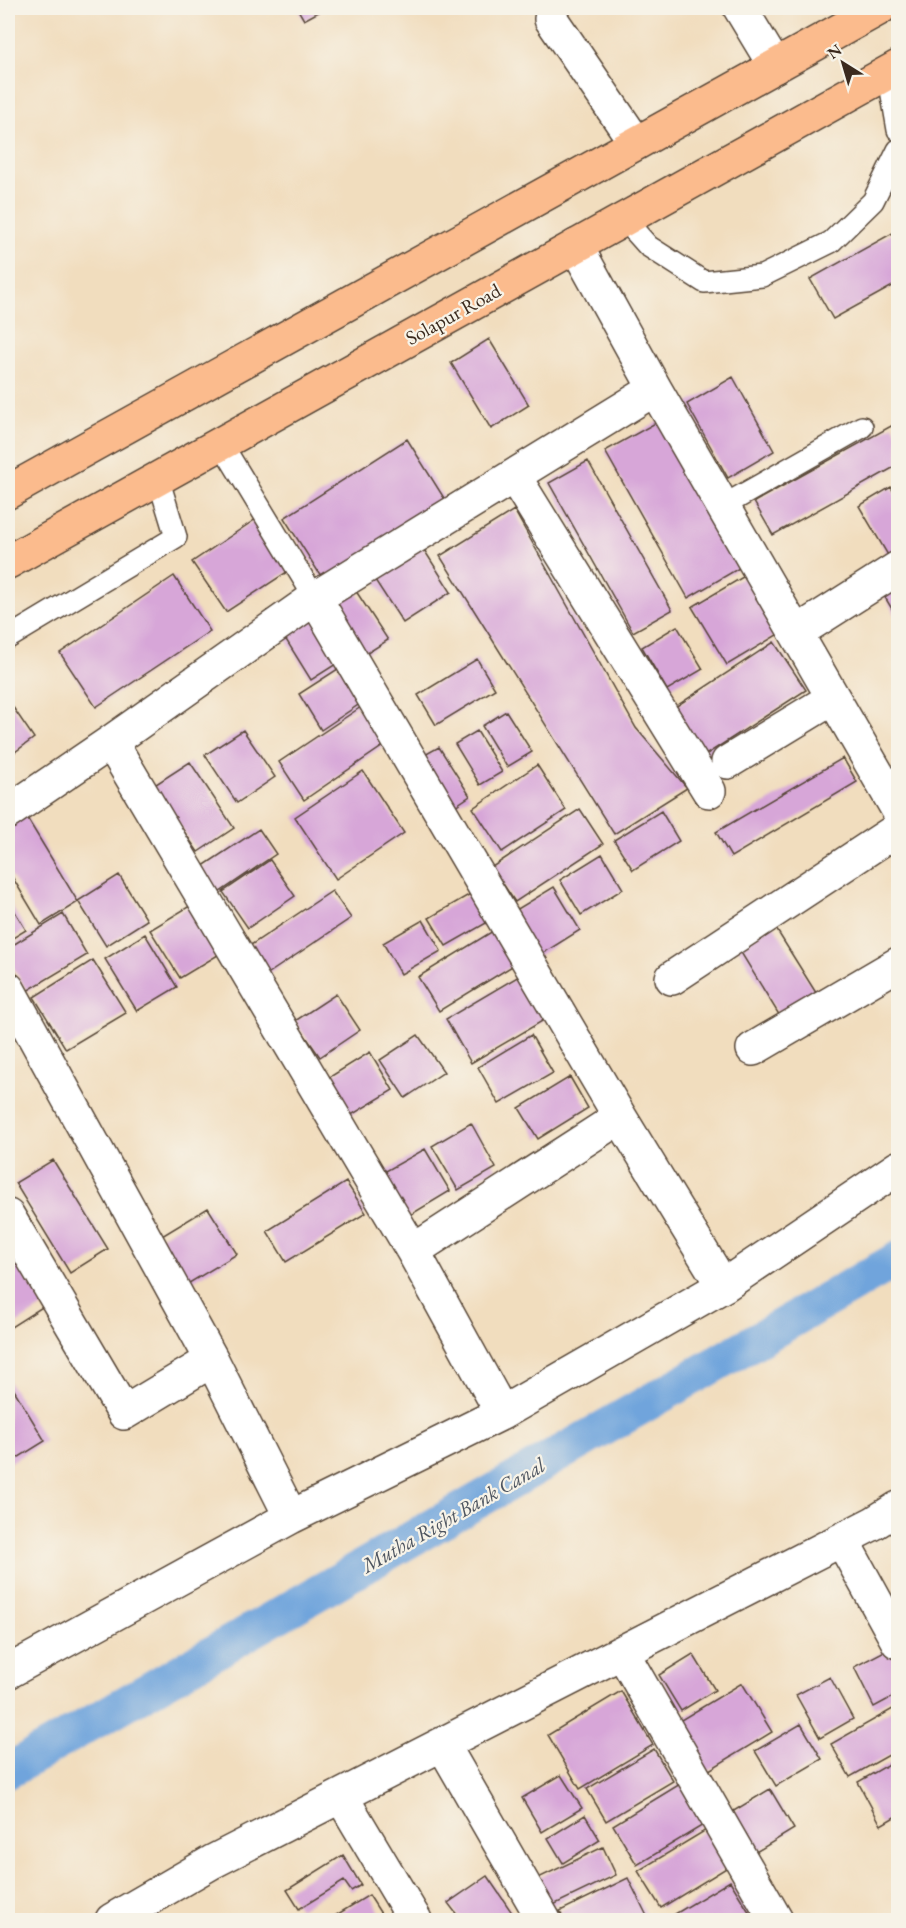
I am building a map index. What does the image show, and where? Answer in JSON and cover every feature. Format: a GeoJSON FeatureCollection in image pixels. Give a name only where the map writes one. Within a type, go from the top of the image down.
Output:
{"type":"FeatureCollection","features":[{"type":"Feature","properties":{"kind":"highway"},"geometry":{"type":"LineString","coordinates":[[8,492],[880,8]]}},
{"type":"Feature","properties":{"kind":"highway","name":"Solapur Road"},"geometry":{"type":"LineString","coordinates":[[8,562],[893,69]]}},
{"type":"Feature","properties":{"kind":"street"},"geometry":{"type":"LineString","coordinates":[[740,8],[775,66]]}},
{"type":"Feature","properties":{"kind":"street"},"geometry":{"type":"LineString","coordinates":[[551,19],[636,143]]}},
{"type":"Feature","properties":{"kind":"street"},"geometry":{"type":"LineString","coordinates":[[576,246],[655,389],[898,810]]}},
{"type":"Feature","properties":{"kind":"street"},"geometry":{"type":"LineString","coordinates":[[8,812],[315,598],[655,389]]}},
{"type":"Feature","properties":{"kind":"street"},"geometry":{"type":"LineString","coordinates":[[514,476],[709,791]]}},
{"type":"Feature","properties":{"kind":"street"},"geometry":{"type":"LineString","coordinates":[[796,633],[898,568]]}},
{"type":"Feature","properties":{"kind":"street"},"geometry":{"type":"LineString","coordinates":[[315,598],[620,1117],[723,1286]]}},
{"type":"Feature","properties":{"kind":"street"},"geometry":{"type":"LineString","coordinates":[[728,762],[833,698]]}},
{"type":"Feature","properties":{"kind":"street"},"geometry":{"type":"LineString","coordinates":[[111,742],[413,1251],[502,1413]]}},
{"type":"Feature","properties":{"kind":"street"},"geometry":{"type":"LineString","coordinates":[[672,978],[898,829]]}},
{"type":"Feature","properties":{"kind":"street"},"geometry":{"type":"LineString","coordinates":[[753,1049],[898,964]]}},
{"type":"Feature","properties":{"kind":"street"},"geometry":{"type":"LineString","coordinates":[[8,989],[212,1360],[291,1517]]}},
{"type":"Feature","properties":{"kind":"street"},"geometry":{"type":"LineString","coordinates":[[413,1251],[620,1117]]}},
{"type":"Feature","properties":{"kind":"street"},"geometry":{"type":"LineString","coordinates":[[8,1672],[291,1517],[502,1413],[723,1286],[898,1168]]}},
{"type":"Feature","properties":{"kind":"street"},"geometry":{"type":"LineString","coordinates":[[8,1216],[124,1413],[212,1360]]}},
{"type":"Feature","properties":{"kind":"street"},"geometry":{"type":"LineString","coordinates":[[119,1919],[212,1862],[842,1540],[898,1508]]}},
{"type":"Feature","properties":{"kind":"street"},"geometry":{"type":"LineString","coordinates":[[842,1540],[898,1642]]}},
{"type":"Feature","properties":{"kind":"street"},"geometry":{"type":"LineString","coordinates":[[622,1652],[776,1920]]}},
{"type":"Feature","properties":{"kind":"street"},"geometry":{"type":"LineString","coordinates":[[443,1745],[544,1920]]}},
{"type":"Feature","properties":{"kind":"street"},"geometry":{"type":"LineString","coordinates":[[341,1796],[415,1920]]}},
{"type":"Feature","properties":{"kind":"lane"},"geometry":{"type":"LineString","coordinates":[[893,69],[898,130]]}},
{"type":"Feature","properties":{"kind":"lane"},"geometry":{"type":"LineString","coordinates":[[624,219],[648,246],[704,282],[762,276],[831,242],[873,201],[898,150]]}},
{"type":"Feature","properties":{"kind":"lane"},"geometry":{"type":"LineString","coordinates":[[723,506],[862,427]]}},
{"type":"Feature","properties":{"kind":"lane"},"geometry":{"type":"LineString","coordinates":[[221,443],[315,598]]}},
{"type":"Feature","properties":{"kind":"lane"},"geometry":{"type":"LineString","coordinates":[[8,638],[176,537],[158,478]]}},
{"type":"Feature","properties":{"kind":"building"},"geometry":{"type":"Polygon","coordinates":[[[297,8],[326,8],[304,20],[297,8]]]}},
{"type":"Feature","properties":{"kind":"building"},"geometry":{"type":"Polygon","coordinates":[[[898,230],[898,283],[833,319],[810,279],[898,230]]]}},
{"type":"Feature","properties":{"kind":"building"},"geometry":{"type":"Polygon","coordinates":[[[489,339],[529,405],[491,429],[451,363],[489,339]]]}},
{"type":"Feature","properties":{"kind":"building"},"geometry":{"type":"Polygon","coordinates":[[[733,377],[774,451],[728,478],[687,404],[733,377]]]}},
{"type":"Feature","properties":{"kind":"building"},"geometry":{"type":"Polygon","coordinates":[[[659,421],[741,567],[688,598],[605,451],[659,421]]]}},
{"type":"Feature","properties":{"kind":"building"},"geometry":{"type":"Polygon","coordinates":[[[893,425],[898,434],[898,465],[773,535],[754,502],[893,425]]]}},
{"type":"Feature","properties":{"kind":"building"},"geometry":{"type":"Polygon","coordinates":[[[407,439],[449,506],[326,584],[284,518],[407,439]]]}},
{"type":"Feature","properties":{"kind":"building"},"geometry":{"type":"Polygon","coordinates":[[[588,461],[672,610],[633,632],[549,483],[588,461]]]}},
{"type":"Feature","properties":{"kind":"building"},"geometry":{"type":"Polygon","coordinates":[[[891,487],[898,499],[898,558],[892,562],[859,506],[891,487]]]}},
{"type":"Feature","properties":{"kind":"building"},"geometry":{"type":"Polygon","coordinates":[[[514,510],[636,728],[687,788],[614,834],[440,556],[514,510]]]}},
{"type":"Feature","properties":{"kind":"building"},"geometry":{"type":"Polygon","coordinates":[[[256,519],[290,570],[226,612],[192,562],[256,519]]]}},
{"type":"Feature","properties":{"kind":"building"},"geometry":{"type":"Polygon","coordinates":[[[421,545],[451,592],[403,623],[373,577],[421,545]]]}},
{"type":"Feature","properties":{"kind":"building"},"geometry":{"type":"Polygon","coordinates":[[[753,571],[787,629],[727,665],[692,607],[753,571]]]}},
{"type":"Feature","properties":{"kind":"building"},"geometry":{"type":"Polygon","coordinates":[[[174,576],[210,631],[96,707],[60,653],[174,576]]]}},
{"type":"Feature","properties":{"kind":"building"},"geometry":{"type":"Polygon","coordinates":[[[898,577],[898,619],[880,589],[898,577]]]}},
{"type":"Feature","properties":{"kind":"building"},"geometry":{"type":"Polygon","coordinates":[[[352,585],[388,640],[358,659],[323,604],[352,585]]]}},
{"type":"Feature","properties":{"kind":"building"},"geometry":{"type":"Polygon","coordinates":[[[313,609],[344,659],[311,680],[280,630],[313,609]]]}},
{"type":"Feature","properties":{"kind":"building"},"geometry":{"type":"Polygon","coordinates":[[[677,626],[703,669],[667,690],[642,647],[677,626]]]}},
{"type":"Feature","properties":{"kind":"building"},"geometry":{"type":"Polygon","coordinates":[[[774,642],[806,690],[704,756],[672,709],[774,642]]]}},
{"type":"Feature","properties":{"kind":"building"},"geometry":{"type":"Polygon","coordinates":[[[477,659],[495,689],[436,725],[418,695],[477,659]]]}},
{"type":"Feature","properties":{"kind":"building"},"geometry":{"type":"Polygon","coordinates":[[[344,665],[367,699],[321,730],[299,694],[344,665]]]}},
{"type":"Feature","properties":{"kind":"building"},"geometry":{"type":"Polygon","coordinates":[[[8,700],[34,738],[8,757],[8,700]]]}},
{"type":"Feature","properties":{"kind":"building"},"geometry":{"type":"Polygon","coordinates":[[[361,707],[386,744],[304,800],[279,762],[361,707]]]}},
{"type":"Feature","properties":{"kind":"building"},"geometry":{"type":"Polygon","coordinates":[[[506,711],[532,752],[507,767],[482,726],[506,711]]]}},
{"type":"Feature","properties":{"kind":"building"},"geometry":{"type":"Polygon","coordinates":[[[243,730],[275,777],[237,803],[205,755],[243,730]]]}},
{"type":"Feature","properties":{"kind":"building"},"geometry":{"type":"Polygon","coordinates":[[[477,731],[502,772],[480,785],[455,744],[477,731]]]}},
{"type":"Feature","properties":{"kind":"building"},"geometry":{"type":"Polygon","coordinates":[[[439,747],[470,796],[446,812],[414,761],[439,747]]]}},
{"type":"Feature","properties":{"kind":"building"},"geometry":{"type":"Polygon","coordinates":[[[843,758],[857,782],[731,857],[716,832],[843,758]]]}},
{"type":"Feature","properties":{"kind":"building"},"geometry":{"type":"Polygon","coordinates":[[[190,762],[234,828],[198,852],[153,786],[190,762]]]}},
{"type":"Feature","properties":{"kind":"building"},"geometry":{"type":"Polygon","coordinates":[[[537,765],[566,810],[502,852],[473,808],[537,765]]]}},
{"type":"Feature","properties":{"kind":"building"},"geometry":{"type":"Polygon","coordinates":[[[363,771],[404,833],[336,879],[295,817],[363,771]]]}},
{"type":"Feature","properties":{"kind":"building"},"geometry":{"type":"Polygon","coordinates":[[[580,809],[603,844],[515,902],[492,867],[580,809]]]}},
{"type":"Feature","properties":{"kind":"building"},"geometry":{"type":"Polygon","coordinates":[[[661,811],[679,841],[633,870],[614,840],[661,811]]]}},
{"type":"Feature","properties":{"kind":"building"},"geometry":{"type":"Polygon","coordinates":[[[24,813],[78,902],[41,925],[8,870],[8,824],[24,813]]]}},
{"type":"Feature","properties":{"kind":"building"},"geometry":{"type":"Polygon","coordinates":[[[259,829],[276,854],[214,896],[197,870],[259,829]]]}},
{"type":"Feature","properties":{"kind":"building"},"geometry":{"type":"Polygon","coordinates":[[[602,854],[623,889],[581,915],[560,880],[602,854]]]}},
{"type":"Feature","properties":{"kind":"building"},"geometry":{"type":"Polygon","coordinates":[[[270,860],[295,896],[248,928],[223,892],[270,860]]]}},
{"type":"Feature","properties":{"kind":"building"},"geometry":{"type":"Polygon","coordinates":[[[119,875],[147,920],[106,946],[78,901],[119,875]]]}},
{"type":"Feature","properties":{"kind":"building"},"geometry":{"type":"Polygon","coordinates":[[[554,887],[580,930],[537,957],[511,913],[554,887]]]}},
{"type":"Feature","properties":{"kind":"building"},"geometry":{"type":"Polygon","coordinates":[[[332,891],[351,918],[263,977],[245,949],[332,891]]]}},
{"type":"Feature","properties":{"kind":"building"},"geometry":{"type":"Polygon","coordinates":[[[472,893],[488,922],[446,946],[429,918],[472,893]]]}},
{"type":"Feature","properties":{"kind":"building"},"geometry":{"type":"Polygon","coordinates":[[[8,900],[26,930],[8,941],[8,900]]]}},
{"type":"Feature","properties":{"kind":"building"},"geometry":{"type":"Polygon","coordinates":[[[198,901],[228,949],[180,978],[150,930],[198,901]]]}},
{"type":"Feature","properties":{"kind":"building"},"geometry":{"type":"Polygon","coordinates":[[[63,914],[87,955],[27,991],[8,958],[8,948],[63,914]]]}},
{"type":"Feature","properties":{"kind":"building"},"geometry":{"type":"Polygon","coordinates":[[[423,920],[441,951],[401,974],[383,943],[423,920]]]}},
{"type":"Feature","properties":{"kind":"building"},"geometry":{"type":"Polygon","coordinates":[[[773,924],[818,996],[781,1018],[737,946],[773,924]]]}},
{"type":"Feature","properties":{"kind":"building"},"geometry":{"type":"Polygon","coordinates":[[[493,931],[514,965],[439,1011],[418,977],[493,931]]]}},
{"type":"Feature","properties":{"kind":"building"},"geometry":{"type":"Polygon","coordinates":[[[145,934],[177,987],[137,1011],[105,959],[145,934]]]}},
{"type":"Feature","properties":{"kind":"building"},"geometry":{"type":"Polygon","coordinates":[[[93,960],[126,1013],[66,1049],[34,997],[93,960]]]}},
{"type":"Feature","properties":{"kind":"building"},"geometry":{"type":"Polygon","coordinates":[[[519,976],[544,1020],[471,1063],[446,1019],[519,976]]]}},
{"type":"Feature","properties":{"kind":"building"},"geometry":{"type":"Polygon","coordinates":[[[336,994],[360,1030],[320,1057],[295,1021],[336,994]]]}},
{"type":"Feature","properties":{"kind":"building"},"geometry":{"type":"Polygon","coordinates":[[[418,1035],[444,1072],[405,1098],[380,1060],[418,1035]]]}},
{"type":"Feature","properties":{"kind":"building"},"geometry":{"type":"Polygon","coordinates":[[[531,1035],[553,1073],[499,1104],[478,1067],[531,1035]]]}},
{"type":"Feature","properties":{"kind":"building"},"geometry":{"type":"Polygon","coordinates":[[[370,1052],[393,1090],[348,1117],[325,1080],[370,1052]]]}},
{"type":"Feature","properties":{"kind":"building"},"geometry":{"type":"Polygon","coordinates":[[[570,1077],[588,1108],[538,1139],[519,1108],[570,1077]]]}},
{"type":"Feature","properties":{"kind":"building"},"geometry":{"type":"Polygon","coordinates":[[[471,1123],[496,1168],[458,1190],[432,1146],[471,1123]]]}},
{"type":"Feature","properties":{"kind":"building"},"geometry":{"type":"Polygon","coordinates":[[[425,1149],[450,1191],[402,1220],[377,1176],[425,1149]]]}},
{"type":"Feature","properties":{"kind":"building"},"geometry":{"type":"Polygon","coordinates":[[[53,1160],[108,1249],[70,1273],[15,1183],[53,1160]]]}},
{"type":"Feature","properties":{"kind":"building"},"geometry":{"type":"Polygon","coordinates":[[[346,1182],[366,1213],[286,1262],[267,1231],[346,1182]]]}},
{"type":"Feature","properties":{"kind":"building"},"geometry":{"type":"Polygon","coordinates":[[[208,1208],[237,1254],[181,1288],[152,1242],[208,1208]]]}},
{"type":"Feature","properties":{"kind":"building"},"geometry":{"type":"Polygon","coordinates":[[[8,1247],[44,1306],[8,1329],[8,1247]]]}},
{"type":"Feature","properties":{"kind":"building"},"geometry":{"type":"Polygon","coordinates":[[[8,1380],[45,1441],[8,1464],[8,1380]]]}},
{"type":"Feature","properties":{"kind":"building"},"geometry":{"type":"Polygon","coordinates":[[[894,1646],[898,1654],[898,1694],[874,1707],[854,1667],[894,1646]]]}},
{"type":"Feature","properties":{"kind":"building"},"geometry":{"type":"Polygon","coordinates":[[[693,1654],[715,1690],[681,1711],[659,1675],[693,1654]]]}},
{"type":"Feature","properties":{"kind":"building"},"geometry":{"type":"Polygon","coordinates":[[[830,1677],[853,1719],[820,1738],[796,1695],[830,1677]]]}},
{"type":"Feature","properties":{"kind":"building"},"geometry":{"type":"Polygon","coordinates":[[[742,1683],[772,1732],[706,1772],[676,1723],[742,1683]]]}},
{"type":"Feature","properties":{"kind":"building"},"geometry":{"type":"Polygon","coordinates":[[[621,1691],[653,1745],[580,1789],[548,1735],[621,1691]]]}},
{"type":"Feature","properties":{"kind":"building"},"geometry":{"type":"Polygon","coordinates":[[[898,1706],[898,1750],[850,1777],[831,1744],[898,1706]]]}},
{"type":"Feature","properties":{"kind":"building"},"geometry":{"type":"Polygon","coordinates":[[[801,1724],[822,1759],[776,1786],[755,1751],[801,1724]]]}},
{"type":"Feature","properties":{"kind":"building"},"geometry":{"type":"Polygon","coordinates":[[[654,1749],[673,1781],[606,1821],[587,1789],[654,1749]]]}},
{"type":"Feature","properties":{"kind":"building"},"geometry":{"type":"Polygon","coordinates":[[[898,1759],[898,1815],[881,1825],[858,1782],[898,1759]]]}},
{"type":"Feature","properties":{"kind":"building"},"geometry":{"type":"Polygon","coordinates":[[[561,1775],[582,1808],[542,1832],[522,1798],[561,1775]]]}},
{"type":"Feature","properties":{"kind":"building"},"geometry":{"type":"Polygon","coordinates":[[[685,1781],[710,1821],[637,1865],[613,1825],[685,1781]]]}},
{"type":"Feature","properties":{"kind":"building"},"geometry":{"type":"Polygon","coordinates":[[[770,1789],[794,1829],[751,1855],[727,1815],[770,1789]]]}},
{"type":"Feature","properties":{"kind":"building"},"geometry":{"type":"Polygon","coordinates":[[[585,1815],[600,1840],[563,1863],[548,1838],[585,1815]]]}},
{"type":"Feature","properties":{"kind":"building"},"geometry":{"type":"Polygon","coordinates":[[[706,1830],[728,1867],[661,1908],[638,1871],[706,1830]]]}},
{"type":"Feature","properties":{"kind":"building"},"geometry":{"type":"Polygon","coordinates":[[[603,1847],[616,1875],[547,1908],[534,1880],[603,1847]]]}},
{"type":"Feature","properties":{"kind":"building"},"geometry":{"type":"Polygon","coordinates":[[[343,1855],[361,1885],[351,1891],[344,1881],[299,1909],[287,1890],[343,1855]]]}},
{"type":"Feature","properties":{"kind":"building"},"geometry":{"type":"Polygon","coordinates":[[[487,1876],[515,1917],[511,1920],[461,1920],[448,1903],[487,1876]]]}},
{"type":"Feature","properties":{"kind":"building"},"geometry":{"type":"Polygon","coordinates":[[[628,1878],[648,1918],[643,1920],[565,1920],[560,1911],[628,1878]]]}},
{"type":"Feature","properties":{"kind":"building"},"geometry":{"type":"Polygon","coordinates":[[[730,1881],[754,1920],[665,1920],[730,1881]]]}},
{"type":"Feature","properties":{"kind":"building"},"geometry":{"type":"Polygon","coordinates":[[[369,1895],[385,1920],[328,1920],[369,1895]]]}},
{"type":"Feature","properties":{"kind":"waterway","name":"Mutha Right Bank Canal"},"geometry":{"type":"LineString","coordinates":[[8,1771],[898,1259]]}}]}
